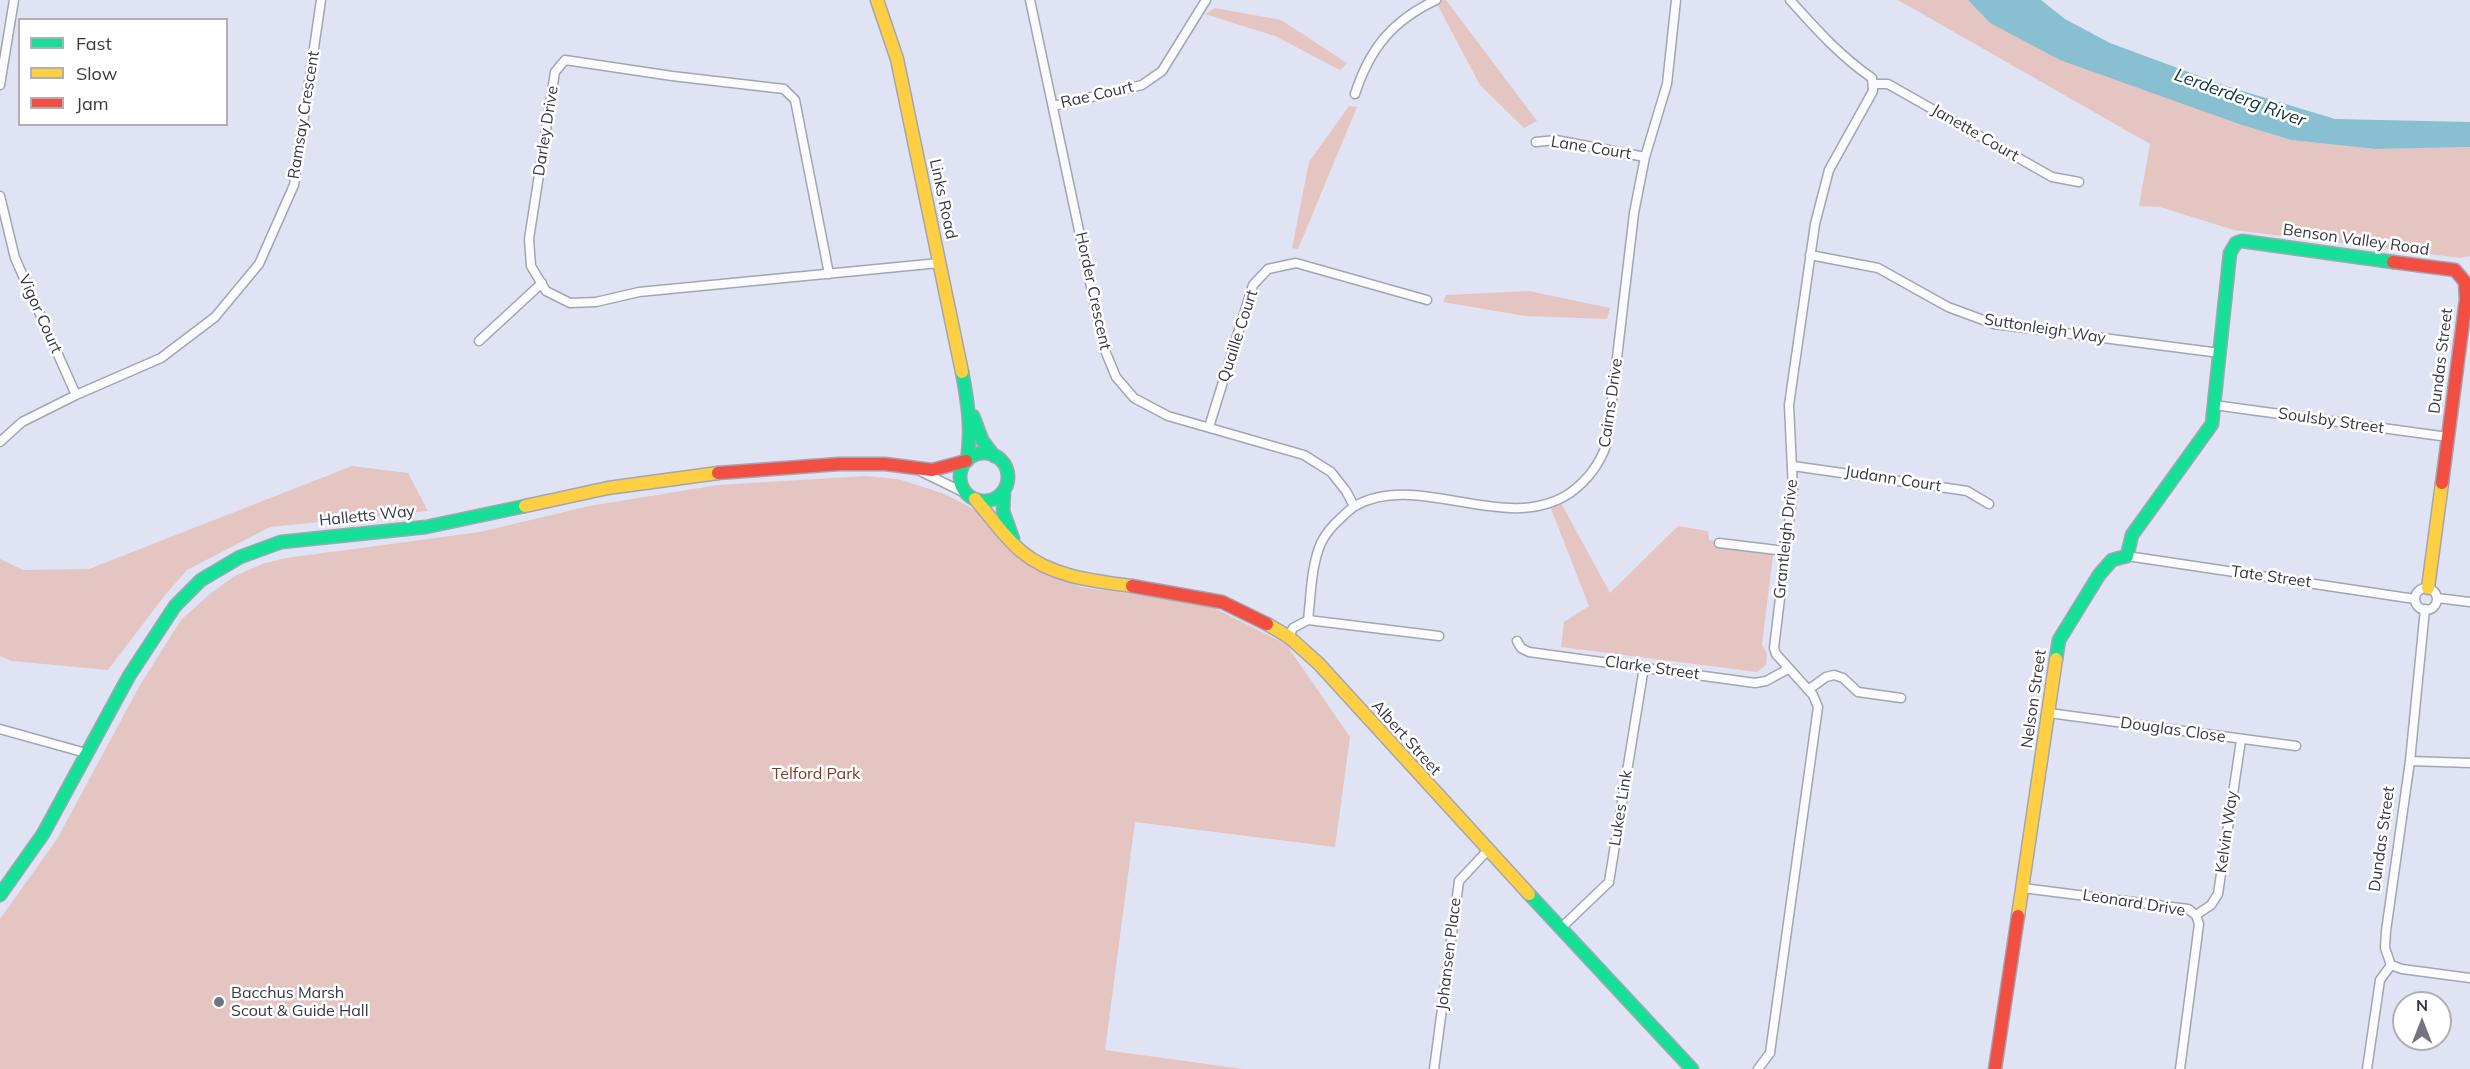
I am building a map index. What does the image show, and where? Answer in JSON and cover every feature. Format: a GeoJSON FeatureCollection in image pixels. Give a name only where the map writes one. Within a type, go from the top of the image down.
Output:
{"type":"FeatureCollection","features":[{"type":"Feature","properties":{"kind":"street"},"geometry":{"type":"LineString","coordinates":[[0,85],[14,0]]}},
{"type":"Feature","properties":{"kind":"street","name":"Ramsay Crescent"},"geometry":{"type":"LineString","coordinates":[[0,441],[22,422],[76,395],[161,358],[215,317],[259,264],[294,186],[321,0]]}},
{"type":"Feature","properties":{"kind":"street","name":"Links Road"},"geometry":{"type":"LineString","coordinates":[[878,0],[897,59],[969,407],[971,435],[967,461]]}},
{"type":"Feature","properties":{"kind":"street","name":"Horder Crescent"},"geometry":{"type":"LineString","coordinates":[[1030,0],[1104,348],[1110,365],[1134,398],[1168,416],[1304,455],[1331,472],[1354,506]]}},
{"type":"Feature","properties":{"kind":"street","name":"Rae Court"},"geometry":{"type":"LineString","coordinates":[[1053,106],[1142,85],[1162,71],[1206,0]]}},
{"type":"Feature","properties":{"kind":"street"},"geometry":{"type":"LineString","coordinates":[[1355,94],[1371,56],[1388,33],[1417,9],[1436,0]]}},
{"type":"Feature","properties":{"kind":"street","name":"Cairns Drive"},"geometry":{"type":"LineString","coordinates":[[1308,620],[1315,562],[1321,543],[1331,527],[1354,506],[1377,498],[1401,496],[1518,509],[1538,507],[1560,500],[1578,487],[1602,460],[1607,443],[1634,213],[1646,157],[1667,84],[1676,0]]}},
{"type":"Feature","properties":{"kind":"street"},"geometry":{"type":"LineString","coordinates":[[1790,0],[1839,52],[1872,78],[1873,84]]}},
{"type":"Feature","properties":{"kind":"street","name":"Darley Drive"},"geometry":{"type":"LineString","coordinates":[[829,274],[795,100],[784,89],[672,76],[565,60],[555,72],[529,239],[531,266],[546,291],[570,303],[588,303],[639,292],[829,274],[939,263]]}},
{"type":"Feature","properties":{"kind":"street","name":"Janette Court"},"geometry":{"type":"LineString","coordinates":[[1873,84],[1888,84],[2052,177],[2079,182]]}},
{"type":"Feature","properties":{"kind":"street","name":"Grantleigh Drive"},"geometry":{"type":"LineString","coordinates":[[1758,1069],[1770,1053],[1818,707],[1808,690],[1788,669],[1774,648],[1793,466],[1789,405],[1810,255],[1829,170],[1873,91],[1873,84]]}},
{"type":"Feature","properties":{"kind":"street","name":"Lane Court"},"geometry":{"type":"LineString","coordinates":[[1536,142],[1556,140],[1646,157]]}},
{"type":"Feature","properties":{"kind":"street","name":"Vigor Court"},"geometry":{"type":"LineString","coordinates":[[0,196],[15,258],[76,395]]}},
{"type":"Feature","properties":{"kind":"street","name":"Benson Valley Road"},"geometry":{"type":"LineString","coordinates":[[2220,354],[2230,253],[2236,243],[2242,241],[2455,270],[2463,274],[2466,281]]}},
{"type":"Feature","properties":{"kind":"street","name":"Suttonleigh Way"},"geometry":{"type":"LineString","coordinates":[[1810,255],[1878,268],[1948,307],[1994,324],[2220,354]]}},
{"type":"Feature","properties":{"kind":"street","name":"Quaille Court"},"geometry":{"type":"LineString","coordinates":[[1209,427],[1254,285],[1268,268],[1296,263],[1427,300]]}},
{"type":"Feature","properties":{"kind":"street","name":"Dundas Street"},"geometry":{"type":"LineString","coordinates":[[2428,588],[2468,311],[2466,281]]}},
{"type":"Feature","properties":{"kind":"street"},"geometry":{"type":"LineString","coordinates":[[478,341],[542,283]]}},
{"type":"Feature","properties":{"kind":"street"},"geometry":{"type":"LineString","coordinates":[[2127,556],[2132,535],[2210,428],[2220,354]]}},
{"type":"Feature","properties":{"kind":"street","name":"Soulsby Street"},"geometry":{"type":"LineString","coordinates":[[2214,405],[2448,437]]}},
{"type":"Feature","properties":{"kind":"street","name":"Links Road"},"geometry":{"type":"LineString","coordinates":[[969,407],[982,440],[994,456]]}},
{"type":"Feature","properties":{"kind":"street"},"geometry":{"type":"LineString","coordinates":[[1004,490],[991,500],[971,497],[960,479],[963,467],[967,461],[978,454],[994,456],[1004,464],[1008,473],[1003,511],[1009,532],[1022,552]]}},
{"type":"Feature","properties":{"kind":"street","name":"Halletts Way"},"geometry":{"type":"LineString","coordinates":[[915,470],[946,468],[967,461]]}},
{"type":"Feature","properties":{"kind":"street","name":"Halletts Way"},"geometry":{"type":"LineString","coordinates":[[0,895],[44,834],[129,676],[175,606],[201,580],[240,557],[281,542],[426,527],[608,488],[697,475],[839,464],[885,464],[915,470],[971,497]]}},
{"type":"Feature","properties":{"kind":"street","name":"Judann Court"},"geometry":{"type":"LineString","coordinates":[[1793,466],[1960,490],[1989,504]]}},
{"type":"Feature","properties":{"kind":"street","name":"Albert Street"},"geometry":{"type":"LineString","coordinates":[[971,497],[1022,552],[1053,570],[1084,579],[1186,594],[1222,602],[1289,637],[1318,664],[1692,1069]]}},
{"type":"Feature","properties":{"kind":"street"},"geometry":{"type":"LineString","coordinates":[[1719,543],[1785,551]]}},
{"type":"Feature","properties":{"kind":"street","name":"Tate Street"},"geometry":{"type":"LineString","coordinates":[[2127,556],[2415,599]]}},
{"type":"Feature","properties":{"kind":"street","name":"Nelson Street"},"geometry":{"type":"LineString","coordinates":[[1995,1069],[2061,636],[2099,575],[2112,560],[2127,556]]}},
{"type":"Feature","properties":{"kind":"street"},"geometry":{"type":"LineString","coordinates":[[2428,588],[2437,598],[2435,605],[2425,609],[2417,605],[2415,599],[2419,591],[2428,588]]}},
{"type":"Feature","properties":{"kind":"street"},"geometry":{"type":"LineString","coordinates":[[2437,598],[2470,602]]}},
{"type":"Feature","properties":{"kind":"street","name":"Dundas Street"},"geometry":{"type":"LineString","coordinates":[[2391,965],[2385,948],[2386,932],[2410,761],[2425,609]]}},
{"type":"Feature","properties":{"kind":"street"},"geometry":{"type":"LineString","coordinates":[[1289,637],[1293,628],[1308,620],[1439,636]]}},
{"type":"Feature","properties":{"kind":"street","name":"Clarke Street"},"geometry":{"type":"LineString","coordinates":[[1517,641],[1521,648],[1529,652],[1761,683],[1788,669]]}},
{"type":"Feature","properties":{"kind":"street","name":"Lukes Link"},"geometry":{"type":"LineString","coordinates":[[1561,928],[1609,882],[1644,667]]}},
{"type":"Feature","properties":{"kind":"street"},"geometry":{"type":"LineString","coordinates":[[1808,690],[1826,676],[1834,675],[1843,678],[1858,692],[1901,698]]}},
{"type":"Feature","properties":{"kind":"street","name":"Douglas Close"},"geometry":{"type":"LineString","coordinates":[[2049,713],[2296,746]]}},
{"type":"Feature","properties":{"kind":"street"},"geometry":{"type":"LineString","coordinates":[[0,729],[86,753]]}},
{"type":"Feature","properties":{"kind":"street","name":"Kelvin Way"},"geometry":{"type":"LineString","coordinates":[[2196,915],[2211,905],[2218,894],[2241,740]]}},
{"type":"Feature","properties":{"kind":"street"},"geometry":{"type":"LineString","coordinates":[[2410,761],[2470,763]]}},
{"type":"Feature","properties":{"kind":"street","name":"Johansen Place"},"geometry":{"type":"LineString","coordinates":[[1434,1069],[1459,881],[1488,850]]}},
{"type":"Feature","properties":{"kind":"street","name":"Leonard Drive"},"geometry":{"type":"LineString","coordinates":[[2023,888],[2188,909],[2196,915],[2199,924],[2180,1069]]}},
{"type":"Feature","properties":{"kind":"street"},"geometry":{"type":"LineString","coordinates":[[2367,1069],[2380,980],[2391,965],[2402,969],[2470,978]]}},
{"type":"Feature","properties":{"kind":"green space"},"geometry":{"type":"Polygon","coordinates":[[[1446,0],[1537,121],[1524,128],[1480,85],[1436,2],[1446,0]]]}},
{"type":"Feature","properties":{"kind":"green space"},"geometry":{"type":"Polygon","coordinates":[[[1898,0],[1968,0],[1990,23],[2167,97],[2239,124],[2291,140],[2375,149],[2470,147],[2470,256],[2461,258],[2234,230],[2160,207],[2139,206],[2150,144],[1898,0]]]}},
{"type":"Feature","properties":{"kind":"green space"},"geometry":{"type":"Polygon","coordinates":[[[1215,8],[1281,20],[1347,63],[1340,70],[1275,36],[1205,14],[1215,8]]]}},
{"type":"Feature","properties":{"kind":"green space"},"geometry":{"type":"Polygon","coordinates":[[[1349,106],[1357,107],[1298,249],[1292,248],[1309,162],[1349,106]]]}},
{"type":"Feature","properties":{"kind":"green space"},"geometry":{"type":"Polygon","coordinates":[[[1529,291],[1610,308],[1607,319],[1525,316],[1443,302],[1446,295],[1529,291]]]}},
{"type":"Feature","properties":{"kind":"green space"},"geometry":{"type":"Polygon","coordinates":[[[352,466],[408,473],[428,511],[270,527],[187,570],[108,670],[12,661],[0,656],[0,559],[23,570],[89,569],[352,466]]]}},
{"type":"Feature","properties":{"kind":"green space","name":"Telford Park"},"geometry":{"type":"Polygon","coordinates":[[[865,476],[898,479],[942,493],[966,505],[983,515],[1018,559],[1080,587],[1206,604],[1286,644],[1350,737],[1335,847],[1135,822],[1105,1050],[1243,1069],[0,1069],[0,919],[57,839],[140,685],[181,620],[212,592],[235,576],[262,564],[286,558],[480,532],[589,506],[718,485],[865,476]]]}},
{"type":"Feature","properties":{"kind":"green space"},"geometry":{"type":"Polygon","coordinates":[[[1561,503],[1610,593],[1678,526],[1708,531],[1709,540],[1769,548],[1773,555],[1762,645],[1767,654],[1766,665],[1757,672],[1561,647],[1564,622],[1589,606],[1550,506],[1561,503]]]}},
{"type":"Feature","properties":{"kind":"water","name":"Lerderderg River"},"geometry":{"type":"Polygon","coordinates":[[[1968,0],[2041,0],[2065,19],[2110,43],[2226,86],[2335,119],[2470,122],[2470,147],[2375,149],[2291,140],[2239,124],[2060,60],[1990,23],[1968,0]]]}},
{"type":"Feature","properties":{"kind":"traffic: fast"},"geometry":{"type":"LineString","coordinates":[[2056,659],[2059,640],[2099,575],[2112,560],[2127,556],[2132,535],[2212,424],[2230,253],[2236,243],[2242,241],[2393,262]]}},
{"type":"Feature","properties":{"kind":"traffic: fast"},"geometry":{"type":"LineString","coordinates":[[962,372],[969,416],[967,461]]}},
{"type":"Feature","properties":{"kind":"traffic: fast"},"geometry":{"type":"LineString","coordinates":[[973,416],[982,440],[994,456]]}},
{"type":"Feature","properties":{"kind":"traffic: fast"},"geometry":{"type":"LineString","coordinates":[[984,453],[1001,460],[1008,477],[1001,494],[984,501],[967,494],[960,477],[967,460],[984,453]]}},
{"type":"Feature","properties":{"kind":"traffic: fast"},"geometry":{"type":"LineString","coordinates":[[1004,490],[1003,511],[1013,539]]}},
{"type":"Feature","properties":{"kind":"traffic: fast"},"geometry":{"type":"LineString","coordinates":[[0,895],[43,834],[129,676],[175,606],[201,580],[240,557],[281,542],[426,527],[525,506]]}},
{"type":"Feature","properties":{"kind":"traffic: fast"},"geometry":{"type":"LineString","coordinates":[[1529,894],[1692,1069]]}},
{"type":"Feature","properties":{"kind":"traffic: slow"},"geometry":{"type":"LineString","coordinates":[[877,0],[897,59],[962,372]]}},
{"type":"Feature","properties":{"kind":"traffic: slow"},"geometry":{"type":"LineString","coordinates":[[525,506],[608,488],[718,473]]}},
{"type":"Feature","properties":{"kind":"traffic: slow"},"geometry":{"type":"LineString","coordinates":[[2428,588],[2442,483]]}},
{"type":"Feature","properties":{"kind":"traffic: slow"},"geometry":{"type":"LineString","coordinates":[[975,499],[1009,540],[1034,560],[1074,576],[1132,586]]}},
{"type":"Feature","properties":{"kind":"traffic: slow"},"geometry":{"type":"LineString","coordinates":[[1267,624],[1289,637],[1319,664],[1529,894]]}},
{"type":"Feature","properties":{"kind":"traffic: slow"},"geometry":{"type":"LineString","coordinates":[[2018,916],[2056,659]]}},
{"type":"Feature","properties":{"kind":"traffic: jam"},"geometry":{"type":"LineString","coordinates":[[2393,262],[2455,270],[2465,282],[2466,299],[2442,483]]}},
{"type":"Feature","properties":{"kind":"traffic: jam"},"geometry":{"type":"LineString","coordinates":[[718,473],[839,464],[885,464],[932,470],[966,461]]}},
{"type":"Feature","properties":{"kind":"traffic: jam"},"geometry":{"type":"LineString","coordinates":[[1132,586],[1222,602],[1267,624]]}},
{"type":"Feature","properties":{"kind":"traffic: jam"},"geometry":{"type":"LineString","coordinates":[[1995,1069],[2018,916]]}},
{"type":"Feature","properties":{"kind":"place","name":"Bacchus Marsh Scout & Guide Hall"},"geometry":{"type":"Point","coordinates":[219,1002]}}]}
